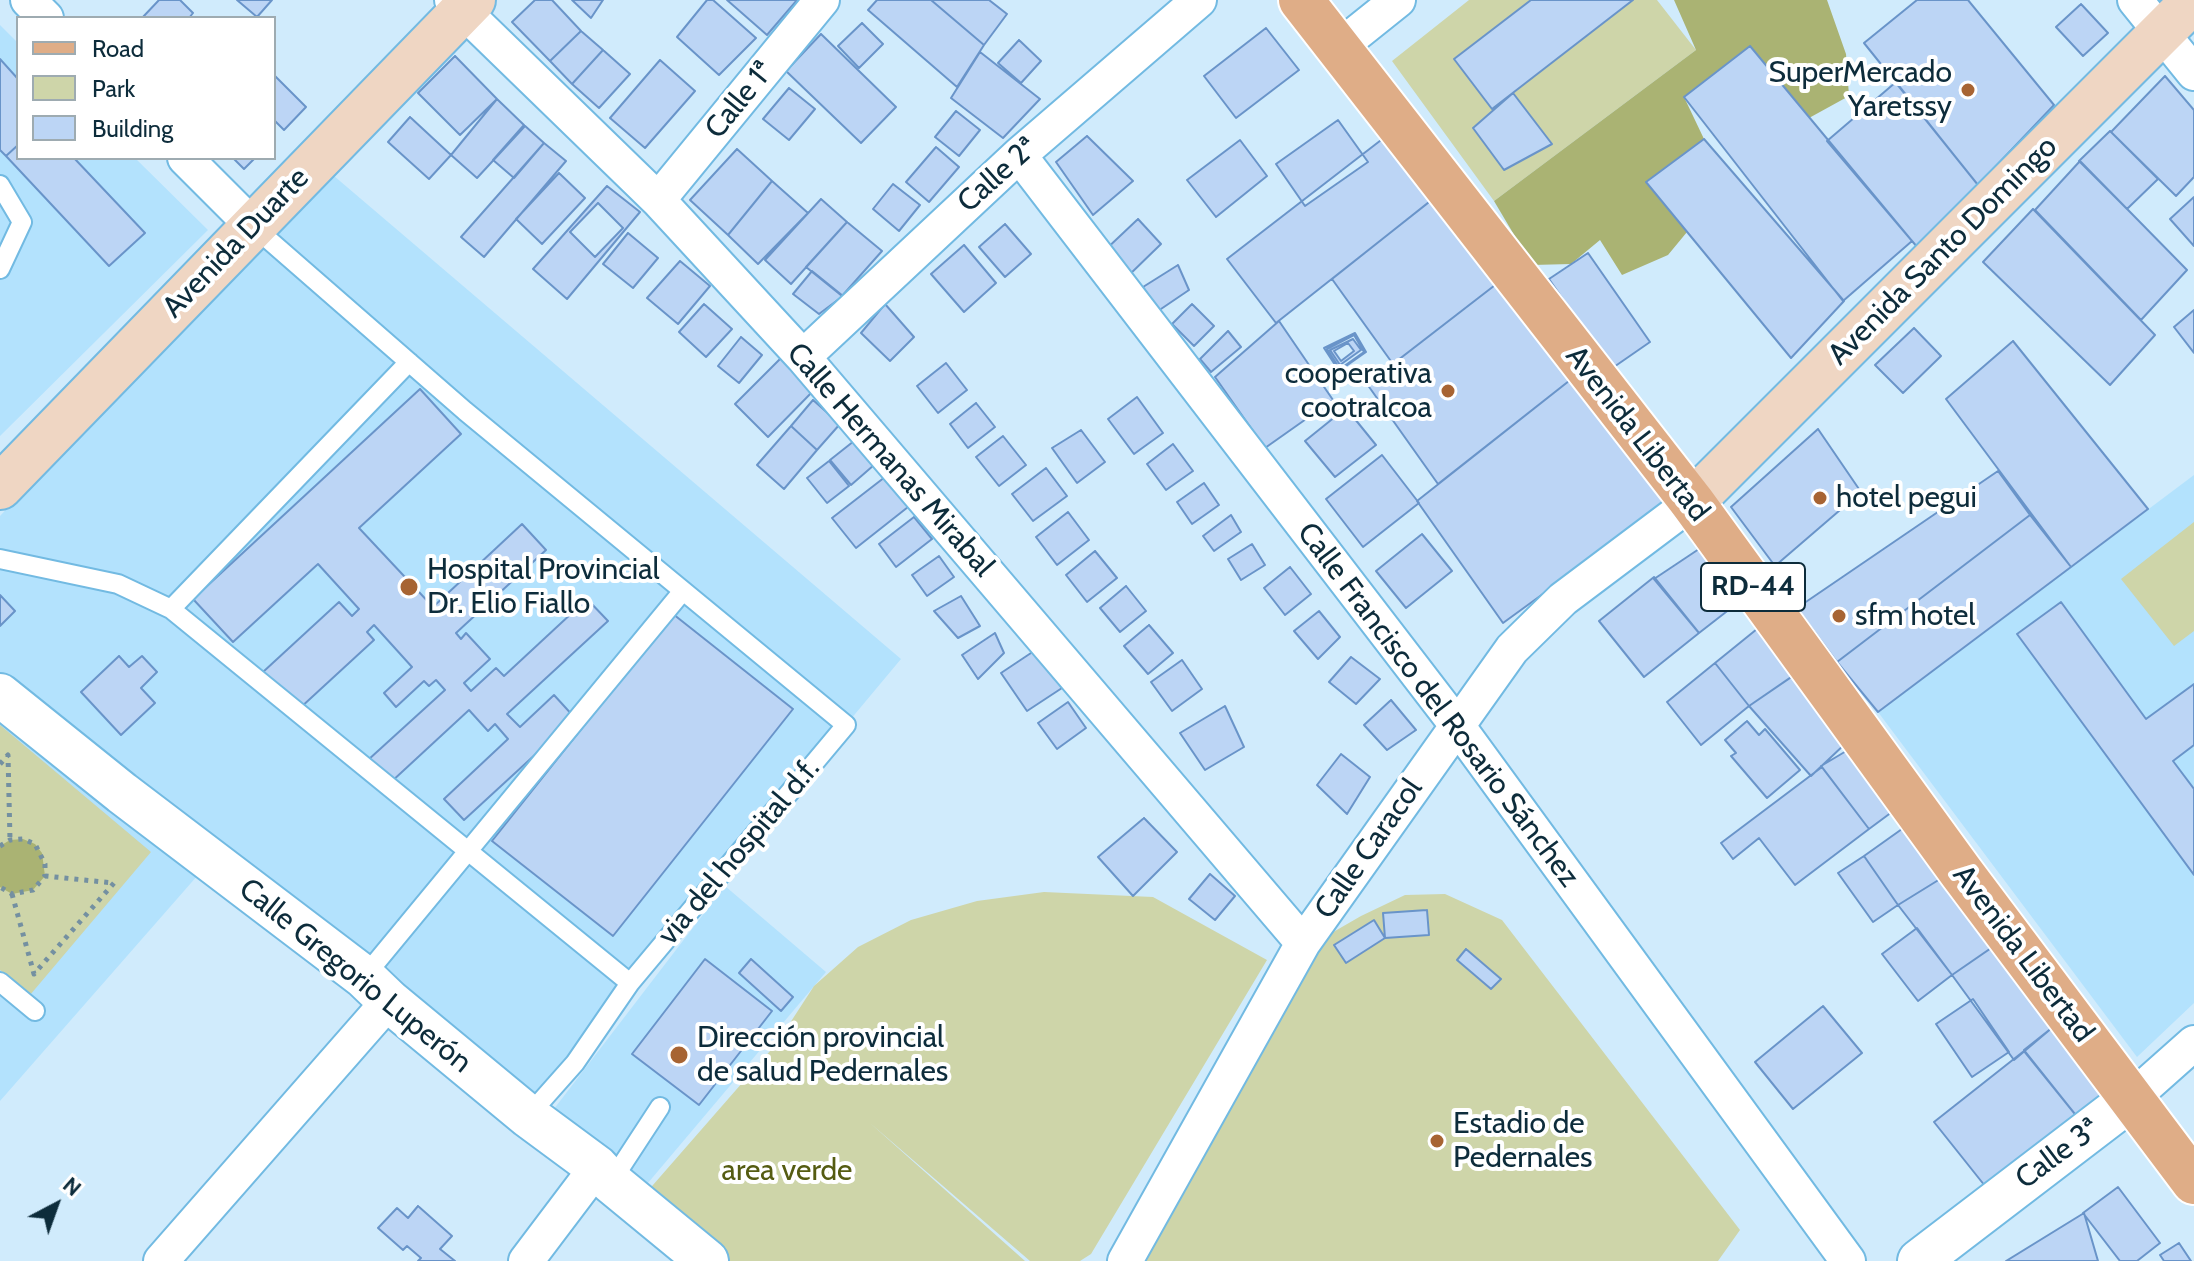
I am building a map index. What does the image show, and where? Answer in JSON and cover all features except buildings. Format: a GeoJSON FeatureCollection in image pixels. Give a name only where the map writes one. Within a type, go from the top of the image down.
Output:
{"type":"FeatureCollection","features":[{"type":"Feature","properties":{"kind":"main road","name":"Avenida Libertad"},"geometry":{"type":"LineString","coordinates":[[1301,0],[1692,502],[1961,872],[2194,1182]]}},
{"type":"Feature","properties":{"kind":"main road","name":"Avenida Santo Domingo"},"geometry":{"type":"LineString","coordinates":[[1692,502],[2148,16],[2194,0]]}},
{"type":"Feature","properties":{"kind":"main road","name":"Avenida Duarte"},"geometry":{"type":"LineString","coordinates":[[5,472],[252,225],[463,3]]}},
{"type":"Feature","properties":{"kind":"street"},"geometry":{"type":"LineString","coordinates":[[28,0],[44,16]]}},
{"type":"Feature","properties":{"kind":"street","name":"Calle 1ª"},"geometry":{"type":"LineString","coordinates":[[658,200],[822,0]]}},
{"type":"Feature","properties":{"kind":"street","name":"Calle 2ª"},"geometry":{"type":"LineString","coordinates":[[803,357],[1019,155],[1199,0]]}},
{"type":"Feature","properties":{"kind":"street"},"geometry":{"type":"LineString","coordinates":[[1338,48],[1398,0]]}},
{"type":"Feature","properties":{"kind":"street","name":"Calle Hermanas Mirabal"},"geometry":{"type":"LineString","coordinates":[[463,3],[658,200],[803,357],[1303,943]]}},
{"type":"Feature","properties":{"kind":"street"},"geometry":{"type":"LineString","coordinates":[[2148,16],[2194,73]]}},
{"type":"Feature","properties":{"kind":"street","name":"Calle Francisco del Rosario Sánchez"},"geometry":{"type":"LineString","coordinates":[[1019,155],[1456,724],[1848,1261]]}},
{"type":"Feature","properties":{"kind":"street"},"geometry":{"type":"LineString","coordinates":[[187,160],[252,225]]}},
{"type":"Feature","properties":{"kind":"street","name":"Calle Caracol"},"geometry":{"type":"LineString","coordinates":[[1125,1261],[1303,943],[1512,649],[1563,599],[1692,502]]}},
{"type":"Feature","properties":{"kind":"street","name":"Calle Gregorio Luperón"},"geometry":{"type":"LineString","coordinates":[[5,708],[122,793],[377,989],[707,1261]]}},
{"type":"Feature","properties":{"kind":"street"},"geometry":{"type":"LineString","coordinates":[[161,1261],[377,989]]}},
{"type":"Feature","properties":{"kind":"street","name":"Calle 3ª"},"geometry":{"type":"LineString","coordinates":[[1919,1261],[2131,1099],[2194,1043]]}},
{"type":"Feature","properties":{"kind":"street"},"geometry":{"type":"LineString","coordinates":[[526,1261],[604,1175]]}},
{"type":"Feature","properties":{"kind":"lane"},"geometry":{"type":"LineString","coordinates":[[0,185],[22,222],[0,269]]}},
{"type":"Feature","properties":{"kind":"lane","name":"via del hospital d.f."},"geometry":{"type":"LineString","coordinates":[[252,225],[682,592],[846,725],[630,983]]}},
{"type":"Feature","properties":{"kind":"lane"},"geometry":{"type":"LineString","coordinates":[[171,609],[409,362]]}},
{"type":"Feature","properties":{"kind":"lane"},"geometry":{"type":"LineString","coordinates":[[0,559],[118,584],[171,609],[630,983],[575,1063],[528,1116]]}},
{"type":"Feature","properties":{"kind":"lane"},"geometry":{"type":"LineString","coordinates":[[377,989],[468,852],[682,592]]}},
{"type":"Feature","properties":{"kind":"lane"},"geometry":{"type":"LineString","coordinates":[[0,982],[35,1011]]}},
{"type":"Feature","properties":{"kind":"lane"},"geometry":{"type":"LineString","coordinates":[[604,1175],[660,1107]]}},
{"type":"Feature","properties":{"kind":"path"},"geometry":{"type":"LineString","coordinates":[[0,764],[8,755],[10,840]]}},
{"type":"Feature","properties":{"kind":"path"},"geometry":{"type":"LineString","coordinates":[[0,846],[10,840],[23,839],[35,844],[42,853],[45,876],[33,890],[12,894],[0,887]]}},
{"type":"Feature","properties":{"kind":"path"},"geometry":{"type":"LineString","coordinates":[[12,894],[34,974],[114,883],[45,876]]}},
{"type":"Feature","properties":{"kind":"shaded area"},"geometry":{"type":"Polygon","coordinates":[[[0,25],[16,41],[16,160],[137,160],[208,230],[0,436],[0,25]]]}},
{"type":"Feature","properties":{"kind":"shaded area","name":"Hospital Provincial Dr. Elio Fiallo"},"geometry":{"type":"Polygon","coordinates":[[[327,170],[901,659],[530,1103],[0,682],[0,516],[327,170]]]}},
{"type":"Feature","properties":{"kind":"shaded area"},"geometry":{"type":"Polygon","coordinates":[[[2194,475],[2194,1003],[2137,1057],[1878,712],[2194,475]]]}},
{"type":"Feature","properties":{"kind":"shaded area"},"geometry":{"type":"Polygon","coordinates":[[[0,714],[198,875],[0,1101],[0,714]]]}},
{"type":"Feature","properties":{"kind":"shaded area"},"geometry":{"type":"Polygon","coordinates":[[[725,886],[826,972],[642,1190],[547,1118],[725,886]]]}},
{"type":"Feature","properties":{"kind":"green space"},"geometry":{"type":"Polygon","coordinates":[[[1469,0],[1657,0],[1696,50],[1494,201],[1392,61],[1469,0]]]}},
{"type":"Feature","properties":{"kind":"green space"},"geometry":{"type":"Polygon","coordinates":[[[1674,0],[1827,0],[1846,54],[1849,96],[1809,118],[1684,97],[1704,139],[1646,182],[1687,232],[1668,255],[1622,275],[1600,240],[1571,264],[1532,265],[1494,201],[1696,50],[1674,0]]]}},
{"type":"Feature","properties":{"kind":"green space"},"geometry":{"type":"Polygon","coordinates":[[[2194,522],[2194,631],[2174,646],[2121,579],[2194,522]]]}},
{"type":"Feature","properties":{"kind":"green space"},"geometry":{"type":"Polygon","coordinates":[[[0,725],[151,852],[30,995],[0,970],[0,725]]]}},
{"type":"Feature","properties":{"kind":"green space"},"geometry":{"type":"Polygon","coordinates":[[[23,839],[35,844],[42,853],[45,876],[33,890],[12,894],[0,887],[0,846],[10,840],[23,839]]]}},
{"type":"Feature","properties":{"kind":"green space","name":"area verde"},"geometry":{"type":"Polygon","coordinates":[[[1044,892],[1153,897],[1267,960],[1091,1254],[1080,1261],[1030,1261],[870,1123],[1025,1261],[727,1261],[646,1193],[777,1043],[814,986],[858,947],[911,920],[977,901],[1044,892]]]}},
{"type":"Feature","properties":{"kind":"green space","name":"Estadio de Pedernales"},"geometry":{"type":"Polygon","coordinates":[[[1445,894],[1502,920],[1740,1230],[1718,1261],[1132,1261],[1316,942],[1405,895],[1445,894]]]}},
{"type":"Feature","properties":{"kind":"place","name":"SuperMercado Yaretssy"},"geometry":{"type":"Point","coordinates":[1968,90]}},
{"type":"Feature","properties":{"kind":"place","name":"cooperativa cootralcoa"},"geometry":{"type":"Point","coordinates":[1448,391]}},
{"type":"Feature","properties":{"kind":"place","name":"hotel pegui"},"geometry":{"type":"Point","coordinates":[1820,498]}},
{"type":"Feature","properties":{"kind":"place","name":"Hospital Provincial Dr. Elio Fiallo"},"geometry":{"type":"Point","coordinates":[409,587]}},
{"type":"Feature","properties":{"kind":"place","name":"sfm hotel"},"geometry":{"type":"Point","coordinates":[1839,616]}},
{"type":"Feature","properties":{"kind":"place","name":"Dirección provincial de salud Pedernales"},"geometry":{"type":"Point","coordinates":[679,1055]}},
{"type":"Feature","properties":{"kind":"place","name":"Estadio de Pedernales"},"geometry":{"type":"Point","coordinates":[1437,1141]}}]}
